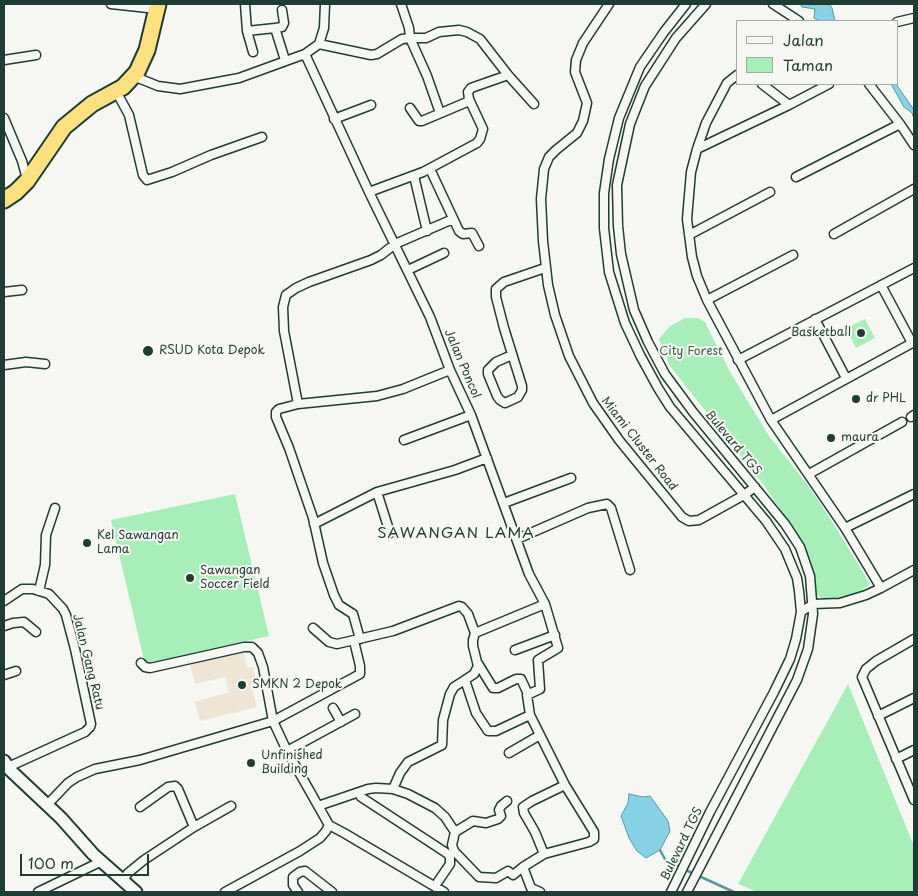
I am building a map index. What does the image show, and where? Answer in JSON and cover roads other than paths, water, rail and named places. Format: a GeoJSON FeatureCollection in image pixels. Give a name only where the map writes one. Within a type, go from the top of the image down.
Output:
{"type":"FeatureCollection","features":[{"type":"Feature","properties":{"kind":"highway"},"geometry":{"type":"LineString","coordinates":[[4,200],[27,181],[64,127],[86,108],[112,94],[133,76],[147,50],[157,6]]}},
{"type":"Feature","properties":{"kind":"street"},"geometry":{"type":"LineString","coordinates":[[111,4],[157,6]]}},
{"type":"Feature","properties":{"kind":"street"},"geometry":{"type":"LineString","coordinates":[[245,4],[247,31],[252,52]]}},
{"type":"Feature","properties":{"kind":"street"},"geometry":{"type":"LineString","coordinates":[[133,76],[166,88],[180,89],[239,78],[304,54],[319,44],[324,28],[325,4]]}},
{"type":"Feature","properties":{"kind":"street"},"geometry":{"type":"LineString","coordinates":[[401,4],[409,28],[410,38],[440,113]]}},
{"type":"Feature","properties":{"kind":"street","name":"Miami Cluster Road"},"geometry":{"type":"LineString","coordinates":[[609,4],[583,44],[576,60],[575,72],[587,103],[583,121],[576,134],[556,150],[546,162],[542,199],[545,268],[555,315],[569,356],[586,393],[619,440],[682,517],[689,521],[699,520],[755,487]]}},
{"type":"Feature","properties":{"kind":"street","name":"Bulevard TGS"},"geometry":{"type":"LineString","coordinates":[[671,892],[710,812],[790,659],[801,612],[800,591],[790,558],[772,530],[670,407],[638,352],[620,309],[609,272],[603,216],[607,170],[619,118],[640,67],[686,4]]}},
{"type":"Feature","properties":{"kind":"street","name":"Bulevard TGS"},"geometry":{"type":"LineString","coordinates":[[688,889],[803,666],[810,638],[813,604],[810,576],[800,547],[785,524],[681,397],[665,374],[650,346],[633,305],[621,254],[617,198],[619,173],[630,124],[646,86],[676,38],[706,4]]}},
{"type":"Feature","properties":{"kind":"street"},"geometry":{"type":"LineString","coordinates":[[773,4],[797,20]]}},
{"type":"Feature","properties":{"kind":"street"},"geometry":{"type":"LineString","coordinates":[[247,31],[282,27],[284,23],[282,10]]}},
{"type":"Feature","properties":{"kind":"street"},"geometry":{"type":"LineString","coordinates":[[898,22],[914,18]]}},
{"type":"Feature","properties":{"kind":"street"},"geometry":{"type":"LineString","coordinates":[[275,28],[285,60]]}},
{"type":"Feature","properties":{"kind":"street"},"geometry":{"type":"LineString","coordinates":[[319,44],[371,55],[377,54],[402,39],[426,38],[438,32],[452,30],[467,32],[480,39],[534,104]]}},
{"type":"Feature","properties":{"kind":"street","name":"Jalan Poncol"},"geometry":{"type":"LineString","coordinates":[[304,54],[430,317],[450,370],[471,415],[530,574],[545,604],[555,635]]}},
{"type":"Feature","properties":{"kind":"street"},"geometry":{"type":"LineString","coordinates":[[4,60],[36,55]]}},
{"type":"Feature","properties":{"kind":"street"},"geometry":{"type":"LineString","coordinates":[[369,192],[430,169],[477,143],[483,129],[468,92],[472,88],[508,75]]}},
{"type":"Feature","properties":{"kind":"street"},"geometry":{"type":"LineString","coordinates":[[736,76],[730,79],[718,98],[697,148],[687,209],[688,235],[697,276],[707,300],[771,420],[845,528],[881,588]]}},
{"type":"Feature","properties":{"kind":"street"},"geometry":{"type":"LineString","coordinates":[[763,85],[789,105]]}},
{"type":"Feature","properties":{"kind":"street"},"geometry":{"type":"LineString","coordinates":[[697,148],[827,85]]}},
{"type":"Feature","properties":{"kind":"street"},"geometry":{"type":"LineString","coordinates":[[870,85],[914,145]]}},
{"type":"Feature","properties":{"kind":"street"},"geometry":{"type":"LineString","coordinates":[[112,94],[128,114],[143,175],[147,180],[262,137]]}},
{"type":"Feature","properties":{"kind":"street"},"geometry":{"type":"LineString","coordinates":[[410,108],[420,121],[465,103],[470,99]]}},
{"type":"Feature","properties":{"kind":"street"},"geometry":{"type":"LineString","coordinates":[[334,119],[370,105]]}},
{"type":"Feature","properties":{"kind":"street"},"geometry":{"type":"LineString","coordinates":[[4,118],[22,162],[27,181]]}},
{"type":"Feature","properties":{"kind":"street"},"geometry":{"type":"LineString","coordinates":[[796,178],[900,124]]}},
{"type":"Feature","properties":{"kind":"street"},"geometry":{"type":"LineString","coordinates":[[430,169],[461,233],[472,233],[479,246]]}},
{"type":"Feature","properties":{"kind":"street"},"geometry":{"type":"LineString","coordinates":[[414,176],[426,231]]}},
{"type":"Feature","properties":{"kind":"street"},"geometry":{"type":"LineString","coordinates":[[834,234],[914,189]]}},
{"type":"Feature","properties":{"kind":"street"},"geometry":{"type":"LineString","coordinates":[[688,235],[770,192]]}},
{"type":"Feature","properties":{"kind":"street"},"geometry":{"type":"LineString","coordinates":[[298,404],[284,331],[283,307],[286,295],[309,282],[376,258],[395,244],[453,219]]}},
{"type":"Feature","properties":{"kind":"street"},"geometry":{"type":"LineString","coordinates":[[408,270],[444,253]]}},
{"type":"Feature","properties":{"kind":"street"},"geometry":{"type":"LineString","coordinates":[[707,300],[794,255]]}},
{"type":"Feature","properties":{"kind":"street"},"geometry":{"type":"LineString","coordinates":[[512,355],[496,362],[488,370],[497,396],[505,403],[518,397],[522,390],[520,377],[498,305],[496,289],[497,286],[504,282],[545,268]]}},
{"type":"Feature","properties":{"kind":"street"},"geometry":{"type":"LineString","coordinates":[[738,360],[914,268]]}},
{"type":"Feature","properties":{"kind":"street"},"geometry":{"type":"LineString","coordinates":[[771,420],[913,343],[881,285]]}},
{"type":"Feature","properties":{"kind":"street"},"geometry":{"type":"LineString","coordinates":[[4,292],[22,290]]}},
{"type":"Feature","properties":{"kind":"street"},"geometry":{"type":"LineString","coordinates":[[815,319],[846,378]]}},
{"type":"Feature","properties":{"kind":"street"},"geometry":{"type":"LineString","coordinates":[[638,352],[650,346]]}},
{"type":"Feature","properties":{"kind":"street"},"geometry":{"type":"LineString","coordinates":[[4,365],[26,362],[45,364]]}},
{"type":"Feature","properties":{"kind":"street"},"geometry":{"type":"LineString","coordinates":[[47,805],[68,783],[95,769],[140,760],[272,721],[360,674],[353,614],[336,601],[323,563],[314,524],[276,414],[277,410],[298,404],[377,396],[415,385],[450,370]]}},
{"type":"Feature","properties":{"kind":"street"},"geometry":{"type":"LineString","coordinates":[[404,440],[471,415]]}},
{"type":"Feature","properties":{"kind":"street"},"geometry":{"type":"LineString","coordinates":[[809,474],[902,422]]}},
{"type":"Feature","properties":{"kind":"street"},"geometry":{"type":"LineString","coordinates":[[314,524],[377,492],[455,470],[487,458]]}},
{"type":"Feature","properties":{"kind":"street"},"geometry":{"type":"LineString","coordinates":[[504,503],[571,478]]}},
{"type":"Feature","properties":{"kind":"street"},"geometry":{"type":"LineString","coordinates":[[377,492],[390,534]]}},
{"type":"Feature","properties":{"kind":"street"},"geometry":{"type":"LineString","coordinates":[[845,528],[914,494]]}},
{"type":"Feature","properties":{"kind":"street"},"geometry":{"type":"LineString","coordinates":[[517,539],[588,508],[607,504],[611,508],[630,570]]}},
{"type":"Feature","properties":{"kind":"street"},"geometry":{"type":"LineString","coordinates":[[4,600],[25,588],[39,591],[45,565],[46,536],[55,508]]}},
{"type":"Feature","properties":{"kind":"street"},"geometry":{"type":"LineString","coordinates":[[801,612],[813,604],[840,603],[862,597],[914,570]]}},
{"type":"Feature","properties":{"kind":"street","name":"Jalan Gang Ratu"},"geometry":{"type":"LineString","coordinates":[[5,766],[85,732],[91,724],[66,616],[63,609],[49,594],[39,591]]}},
{"type":"Feature","properties":{"kind":"street"},"geometry":{"type":"LineString","coordinates":[[475,632],[545,604]]}},
{"type":"Feature","properties":{"kind":"street"},"geometry":{"type":"LineString","coordinates":[[314,628],[332,644],[337,644],[405,627],[459,606],[462,607],[468,614],[475,632],[473,646],[477,662],[493,688],[498,688],[516,679],[521,679],[528,694],[526,696],[530,715],[564,785],[589,823],[595,836],[594,839],[544,854],[514,875],[508,872],[496,878],[479,877],[454,851],[452,845],[455,832],[473,821],[486,823],[498,819],[501,816],[500,808],[507,801]]}},
{"type":"Feature","properties":{"kind":"street"},"geometry":{"type":"LineString","coordinates":[[4,626],[24,622],[36,632]]}},
{"type":"Feature","properties":{"kind":"street"},"geometry":{"type":"LineString","coordinates":[[515,650],[555,635],[558,649],[538,660],[540,689],[528,694]]}},
{"type":"Feature","properties":{"kind":"street"},"geometry":{"type":"LineString","coordinates":[[914,639],[876,661],[866,669],[862,677],[914,800]]}},
{"type":"Feature","properties":{"kind":"street"},"geometry":{"type":"LineString","coordinates":[[141,663],[145,667],[150,668],[244,647],[252,647],[258,654],[263,667],[272,721],[329,825],[444,892]]}},
{"type":"Feature","properties":{"kind":"street"},"geometry":{"type":"LineString","coordinates":[[392,789],[408,762],[442,746],[443,720],[447,700],[454,687],[476,671],[477,662]]}},
{"type":"Feature","properties":{"kind":"street"},"geometry":{"type":"LineString","coordinates":[[4,675],[16,672]]}},
{"type":"Feature","properties":{"kind":"street"},"geometry":{"type":"LineString","coordinates":[[465,680],[476,713],[488,731],[496,731],[530,715]]}},
{"type":"Feature","properties":{"kind":"street"},"geometry":{"type":"LineString","coordinates":[[878,716],[914,698]]}},
{"type":"Feature","properties":{"kind":"street"},"geometry":{"type":"LineString","coordinates":[[333,708],[341,722]]}},
{"type":"Feature","properties":{"kind":"street"},"geometry":{"type":"LineString","coordinates":[[287,751],[355,714]]}},
{"type":"Feature","properties":{"kind":"street"},"geometry":{"type":"LineString","coordinates":[[509,753],[540,735]]}},
{"type":"Feature","properties":{"kind":"street"},"geometry":{"type":"LineString","coordinates":[[896,759],[914,750]]}},
{"type":"Feature","properties":{"kind":"street"},"geometry":{"type":"LineString","coordinates":[[5,766],[47,805],[87,848],[136,892]]}},
{"type":"Feature","properties":{"kind":"street"},"geometry":{"type":"LineString","coordinates":[[544,854],[536,832],[524,813],[523,807],[564,785]]}},
{"type":"Feature","properties":{"kind":"street"},"geometry":{"type":"LineString","coordinates":[[140,806],[168,787],[175,786],[194,827]]}},
{"type":"Feature","properties":{"kind":"street"},"geometry":{"type":"LineString","coordinates":[[318,806],[368,789],[392,789],[408,794],[435,808],[445,817],[455,832]]}},
{"type":"Feature","properties":{"kind":"street"},"geometry":{"type":"LineString","coordinates":[[361,797],[448,854],[450,864],[435,886]]}},
{"type":"Feature","properties":{"kind":"street"},"geometry":{"type":"LineString","coordinates":[[123,880],[128,872],[144,860],[194,827],[231,806]]}},
{"type":"Feature","properties":{"kind":"street"},"geometry":{"type":"LineString","coordinates":[[225,892],[300,851],[320,838],[326,832],[329,825]]}},
{"type":"Feature","properties":{"kind":"street"},"geometry":{"type":"LineString","coordinates":[[38,892],[102,861]]}},
{"type":"Feature","properties":{"kind":"street"},"geometry":{"type":"LineString","coordinates":[[685,865],[698,869]]}},
{"type":"Feature","properties":{"kind":"street"},"geometry":{"type":"LineString","coordinates":[[523,867],[531,888],[540,892]]}},
{"type":"Feature","properties":{"kind":"street"},"geometry":{"type":"LineString","coordinates":[[298,892],[293,885],[293,877],[305,871],[330,892]]}},
{"type":"Feature","properties":{"kind":"water"},"geometry":{"type":"Polygon","coordinates":[[[800,4],[829,4],[835,20],[818,20],[814,18],[815,9],[802,7],[800,4]]]}},
{"type":"Feature","properties":{"kind":"water"},"geometry":{"type":"Polygon","coordinates":[[[892,85],[897,85],[914,110],[914,119],[912,113],[904,107],[892,85]]]}},
{"type":"Feature","properties":{"kind":"water"},"geometry":{"type":"Polygon","coordinates":[[[629,794],[643,797],[650,796],[668,821],[670,831],[660,850],[646,858],[637,851],[629,838],[621,816],[628,803],[629,794]]]}},
{"type":"Feature","properties":{"kind":"waterway"},"geometry":{"type":"LineString","coordinates":[[660,850],[666,861],[734,892]]}},
{"type":"Feature","properties":{"kind":"place","name":"Basketball"},"geometry":{"type":"Point","coordinates":[861,333]}},
{"type":"Feature","properties":{"kind":"place","name":"RSUD Kota Depok"},"geometry":{"type":"Point","coordinates":[148,351]}},
{"type":"Feature","properties":{"kind":"place","name":"dr PHL"},"geometry":{"type":"Point","coordinates":[856,399]}},
{"type":"Feature","properties":{"kind":"place","name":"maura"},"geometry":{"type":"Point","coordinates":[831,438]}},
{"type":"Feature","properties":{"kind":"place","name":"Kel Sawangan Lama"},"geometry":{"type":"Point","coordinates":[87,543]}},
{"type":"Feature","properties":{"kind":"place","name":"Sawangan Soccer Field"},"geometry":{"type":"Point","coordinates":[190,578]}},
{"type":"Feature","properties":{"kind":"place","name":"SMKN 2 Depok"},"geometry":{"type":"Point","coordinates":[242,685]}},
{"type":"Feature","properties":{"kind":"place","name":"Unfinished Building"},"geometry":{"type":"Point","coordinates":[251,763]}},
{"type":"Feature","properties":{"kind":"district","name":"SAWANGAN LAMA"},"geometry":{"type":"Point","coordinates":[456,534]}},
{"type":"Feature","properties":{"kind":"park label","name":"City Forest"},"geometry":{"type":"Point","coordinates":[691,352]}}]}
